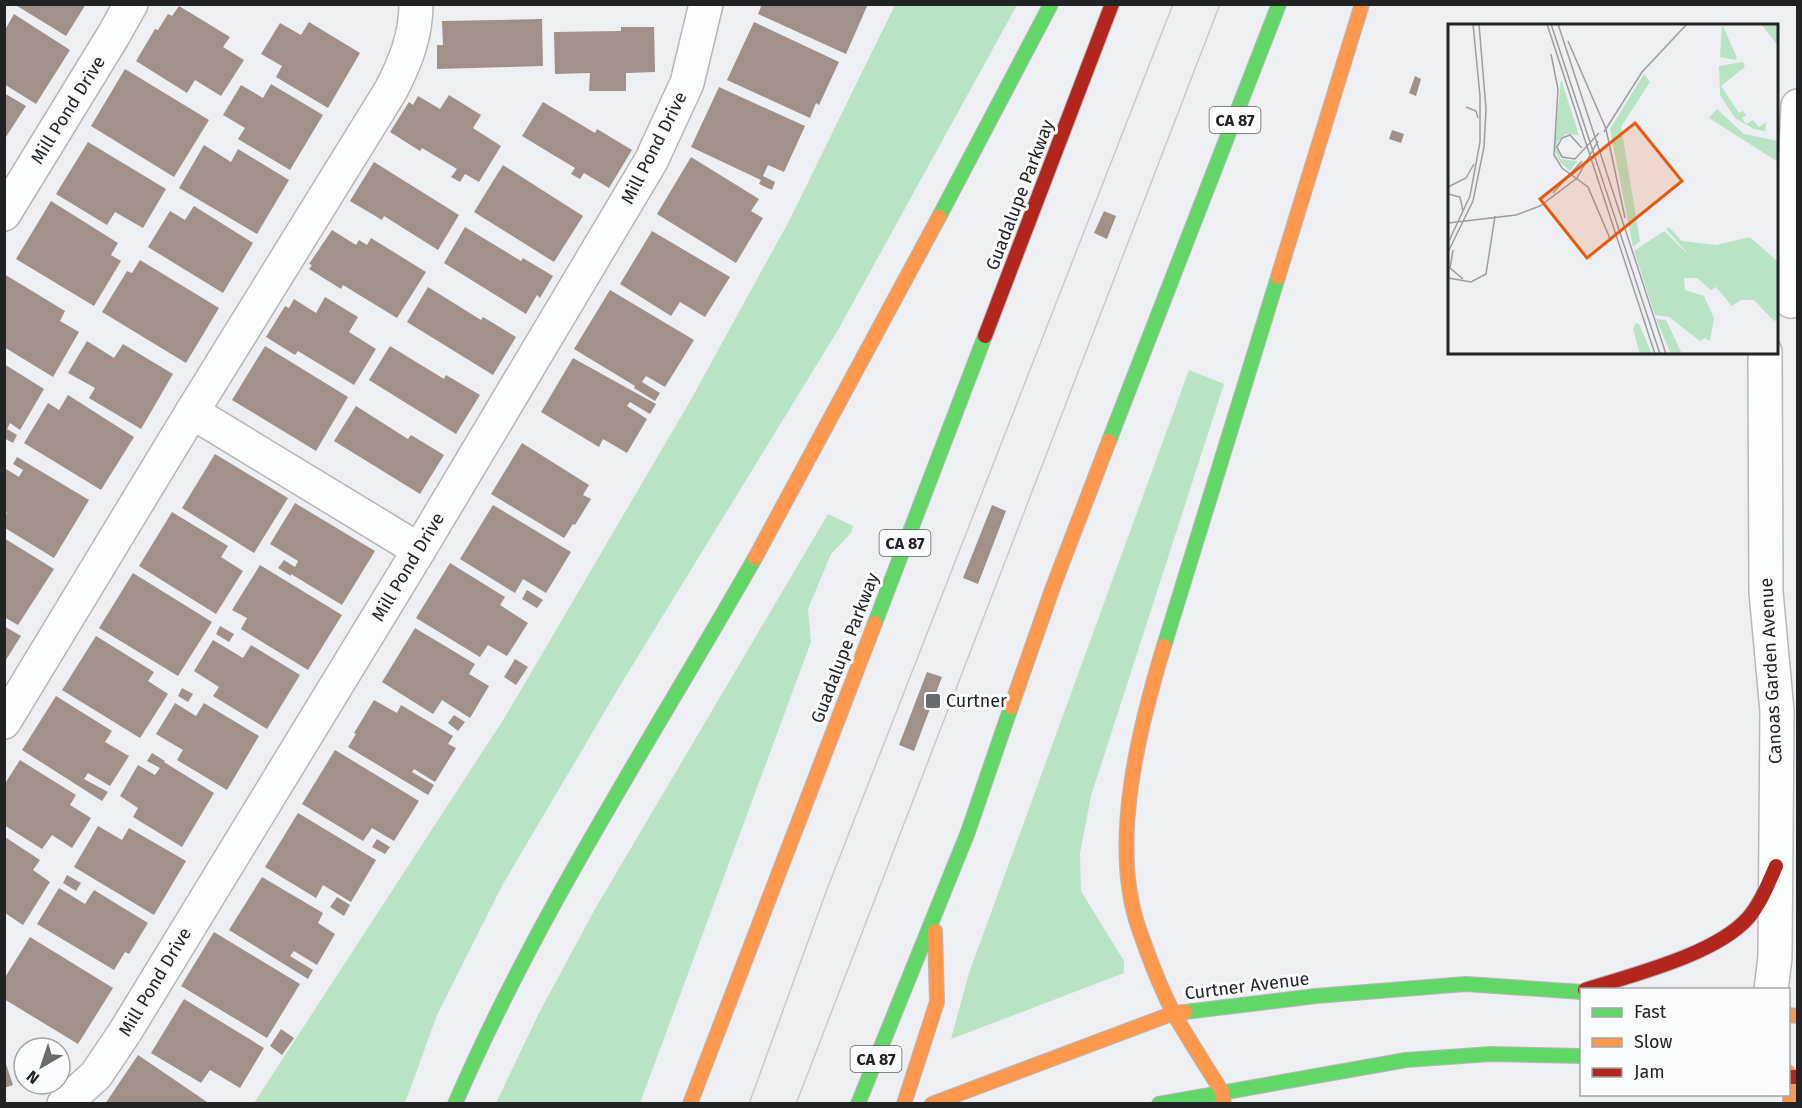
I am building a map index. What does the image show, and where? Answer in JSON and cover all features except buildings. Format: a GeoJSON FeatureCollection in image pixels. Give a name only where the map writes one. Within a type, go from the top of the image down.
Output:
{"type":"FeatureCollection","features":[{"type":"Feature","properties":{"kind":"main road"},"geometry":{"type":"LineString","coordinates":[[455,1104],[474,1055],[547,915],[766,538],[847,391],[1052,4]]}},
{"type":"Feature","properties":{"kind":"main road","name":"Guadalupe Parkway"},"geometry":{"type":"LineString","coordinates":[[690,1104],[1112,4]]}},
{"type":"Feature","properties":{"kind":"main road","name":"CA 87"},"geometry":{"type":"LineString","coordinates":[[858,1104],[968,832],[1053,587],[1279,4]]}},
{"type":"Feature","properties":{"kind":"main road"},"geometry":{"type":"LineString","coordinates":[[1223,1098],[1174,1013],[1138,928],[1130,888],[1127,843],[1130,796],[1137,744],[1158,666],[1362,4]]}},
{"type":"Feature","properties":{"kind":"main road"},"geometry":{"type":"LineString","coordinates":[[1590,988],[1690,954],[1730,933],[1742,924],[1760,900],[1776,866]]}},
{"type":"Feature","properties":{"kind":"main road"},"geometry":{"type":"LineString","coordinates":[[904,1104],[937,1002],[934,920]]}},
{"type":"Feature","properties":{"kind":"main road","name":"Curtner Avenue"},"geometry":{"type":"LineString","coordinates":[[932,1104],[1174,1013],[1316,996],[1466,984],[1580,991]]}},
{"type":"Feature","properties":{"kind":"main road"},"geometry":{"type":"LineString","coordinates":[[1159,1104],[1223,1098],[1406,1060],[1491,1054],[1580,1056]]}},
{"type":"Feature","properties":{"kind":"main road"},"geometry":{"type":"LineString","coordinates":[[1790,1104],[1791,1076],[1797,1064]]}},
{"type":"Feature","properties":{"kind":"street","name":"Mill Pond Drive"},"geometry":{"type":"LineString","coordinates":[[4,214],[131,4]]}},
{"type":"Feature","properties":{"kind":"street"},"geometry":{"type":"LineString","coordinates":[[4,722],[391,90],[407,59],[416,19],[416,4]]}},
{"type":"Feature","properties":{"kind":"street","name":"Mill Pond Drive"},"geometry":{"type":"LineString","coordinates":[[64,1104],[96,1075],[125,1032],[419,550],[651,161],[687,82],[706,4]]}},
{"type":"Feature","properties":{"kind":"street"},"geometry":{"type":"LineString","coordinates":[[1788,306],[1797,106]]}},
{"type":"Feature","properties":{"kind":"street","name":"Canoas Garden Avenue"},"geometry":{"type":"LineString","coordinates":[[1765,354],[1766,592],[1777,711],[1775,957],[1771,988]]}},
{"type":"Feature","properties":{"kind":"street"},"geometry":{"type":"LineString","coordinates":[[192,412],[419,550]]}},
{"type":"Feature","properties":{"kind":"green space"},"geometry":{"type":"Polygon","coordinates":[[[895,5],[1017,5],[838,330],[621,684],[503,884],[437,1015],[405,1103],[254,1103],[505,717],[689,403],[789,221],[895,5]]]}},
{"type":"Feature","properties":{"kind":"green space"},"geometry":{"type":"Polygon","coordinates":[[[1189,370],[1224,384],[1091,796],[1080,853],[1081,891],[1124,961],[1124,973],[951,1039],[969,973],[1189,370]]]}},
{"type":"Feature","properties":{"kind":"green space"},"geometry":{"type":"Polygon","coordinates":[[[828,514],[853,526],[851,533],[831,554],[808,609],[811,642],[640,1103],[496,1103],[539,1013],[595,909],[828,514]]]}},
{"type":"Feature","properties":{"kind":"tram line"},"geometry":{"type":"LineString","coordinates":[[749,1104],[826,892],[1173,4]]}},
{"type":"Feature","properties":{"kind":"tram line"},"geometry":{"type":"LineString","coordinates":[[796,1104],[1220,4]]}},
{"type":"Feature","properties":{"kind":"traffic: fast"},"geometry":{"type":"LineString","coordinates":[[939,217],[1051,4]]}},
{"type":"Feature","properties":{"kind":"traffic: fast"},"geometry":{"type":"LineString","coordinates":[[1109,441],[1279,4]]}},
{"type":"Feature","properties":{"kind":"traffic: fast"},"geometry":{"type":"LineString","coordinates":[[1164,646],[1278,277]]}},
{"type":"Feature","properties":{"kind":"traffic: fast"},"geometry":{"type":"LineString","coordinates":[[875,623],[985,336]]}},
{"type":"Feature","properties":{"kind":"traffic: fast"},"geometry":{"type":"LineString","coordinates":[[455,1104],[487,1033],[559,895],[755,558]]}},
{"type":"Feature","properties":{"kind":"traffic: fast"},"geometry":{"type":"LineString","coordinates":[[858,1104],[968,832],[1011,707]]}},
{"type":"Feature","properties":{"kind":"traffic: fast"},"geometry":{"type":"LineString","coordinates":[[1185,1012],[1316,996],[1466,984],[1580,992]]}},
{"type":"Feature","properties":{"kind":"traffic: fast"},"geometry":{"type":"LineString","coordinates":[[1159,1104],[1406,1060],[1491,1054],[1580,1056]]}},
{"type":"Feature","properties":{"kind":"traffic: slow"},"geometry":{"type":"LineString","coordinates":[[1278,277],[1362,4]]}},
{"type":"Feature","properties":{"kind":"traffic: slow"},"geometry":{"type":"LineString","coordinates":[[755,558],[939,217]]}},
{"type":"Feature","properties":{"kind":"traffic: slow"},"geometry":{"type":"LineString","coordinates":[[1011,707],[1053,587],[1109,441]]}},
{"type":"Feature","properties":{"kind":"traffic: slow"},"geometry":{"type":"LineString","coordinates":[[690,1104],[875,623]]}},
{"type":"Feature","properties":{"kind":"traffic: slow"},"geometry":{"type":"LineString","coordinates":[[1164,646],[1145,713],[1131,787],[1127,824],[1130,896],[1139,929],[1164,994],[1222,1092],[1224,1104]]}},
{"type":"Feature","properties":{"kind":"traffic: slow"},"geometry":{"type":"LineString","coordinates":[[904,1104],[937,1002],[935,931]]}},
{"type":"Feature","properties":{"kind":"traffic: slow"},"geometry":{"type":"LineString","coordinates":[[932,1104],[1174,1013],[1185,1012]]}},
{"type":"Feature","properties":{"kind":"traffic: slow"},"geometry":{"type":"LineString","coordinates":[[1790,1015],[1798,1016]]}},
{"type":"Feature","properties":{"kind":"traffic: slow"},"geometry":{"type":"LineString","coordinates":[[1790,1077],[1790,1096]]}},
{"type":"Feature","properties":{"kind":"traffic: slow"},"geometry":{"type":"LineString","coordinates":[[1790,1096],[1790,1104]]}},
{"type":"Feature","properties":{"kind":"traffic: jam"},"geometry":{"type":"LineString","coordinates":[[985,336],[1112,4]]}},
{"type":"Feature","properties":{"kind":"traffic: jam"},"geometry":{"type":"LineString","coordinates":[[1591,988],[1671,962],[1715,943],[1748,918],[1757,906],[1776,866]]}},
{"type":"Feature","properties":{"kind":"traffic: jam"},"geometry":{"type":"LineString","coordinates":[[1790,1077],[1798,1077]]}},
{"type":"Feature","properties":{"kind":"place","name":"Curtner"},"geometry":{"type":"Point","coordinates":[933,701]}}]}
